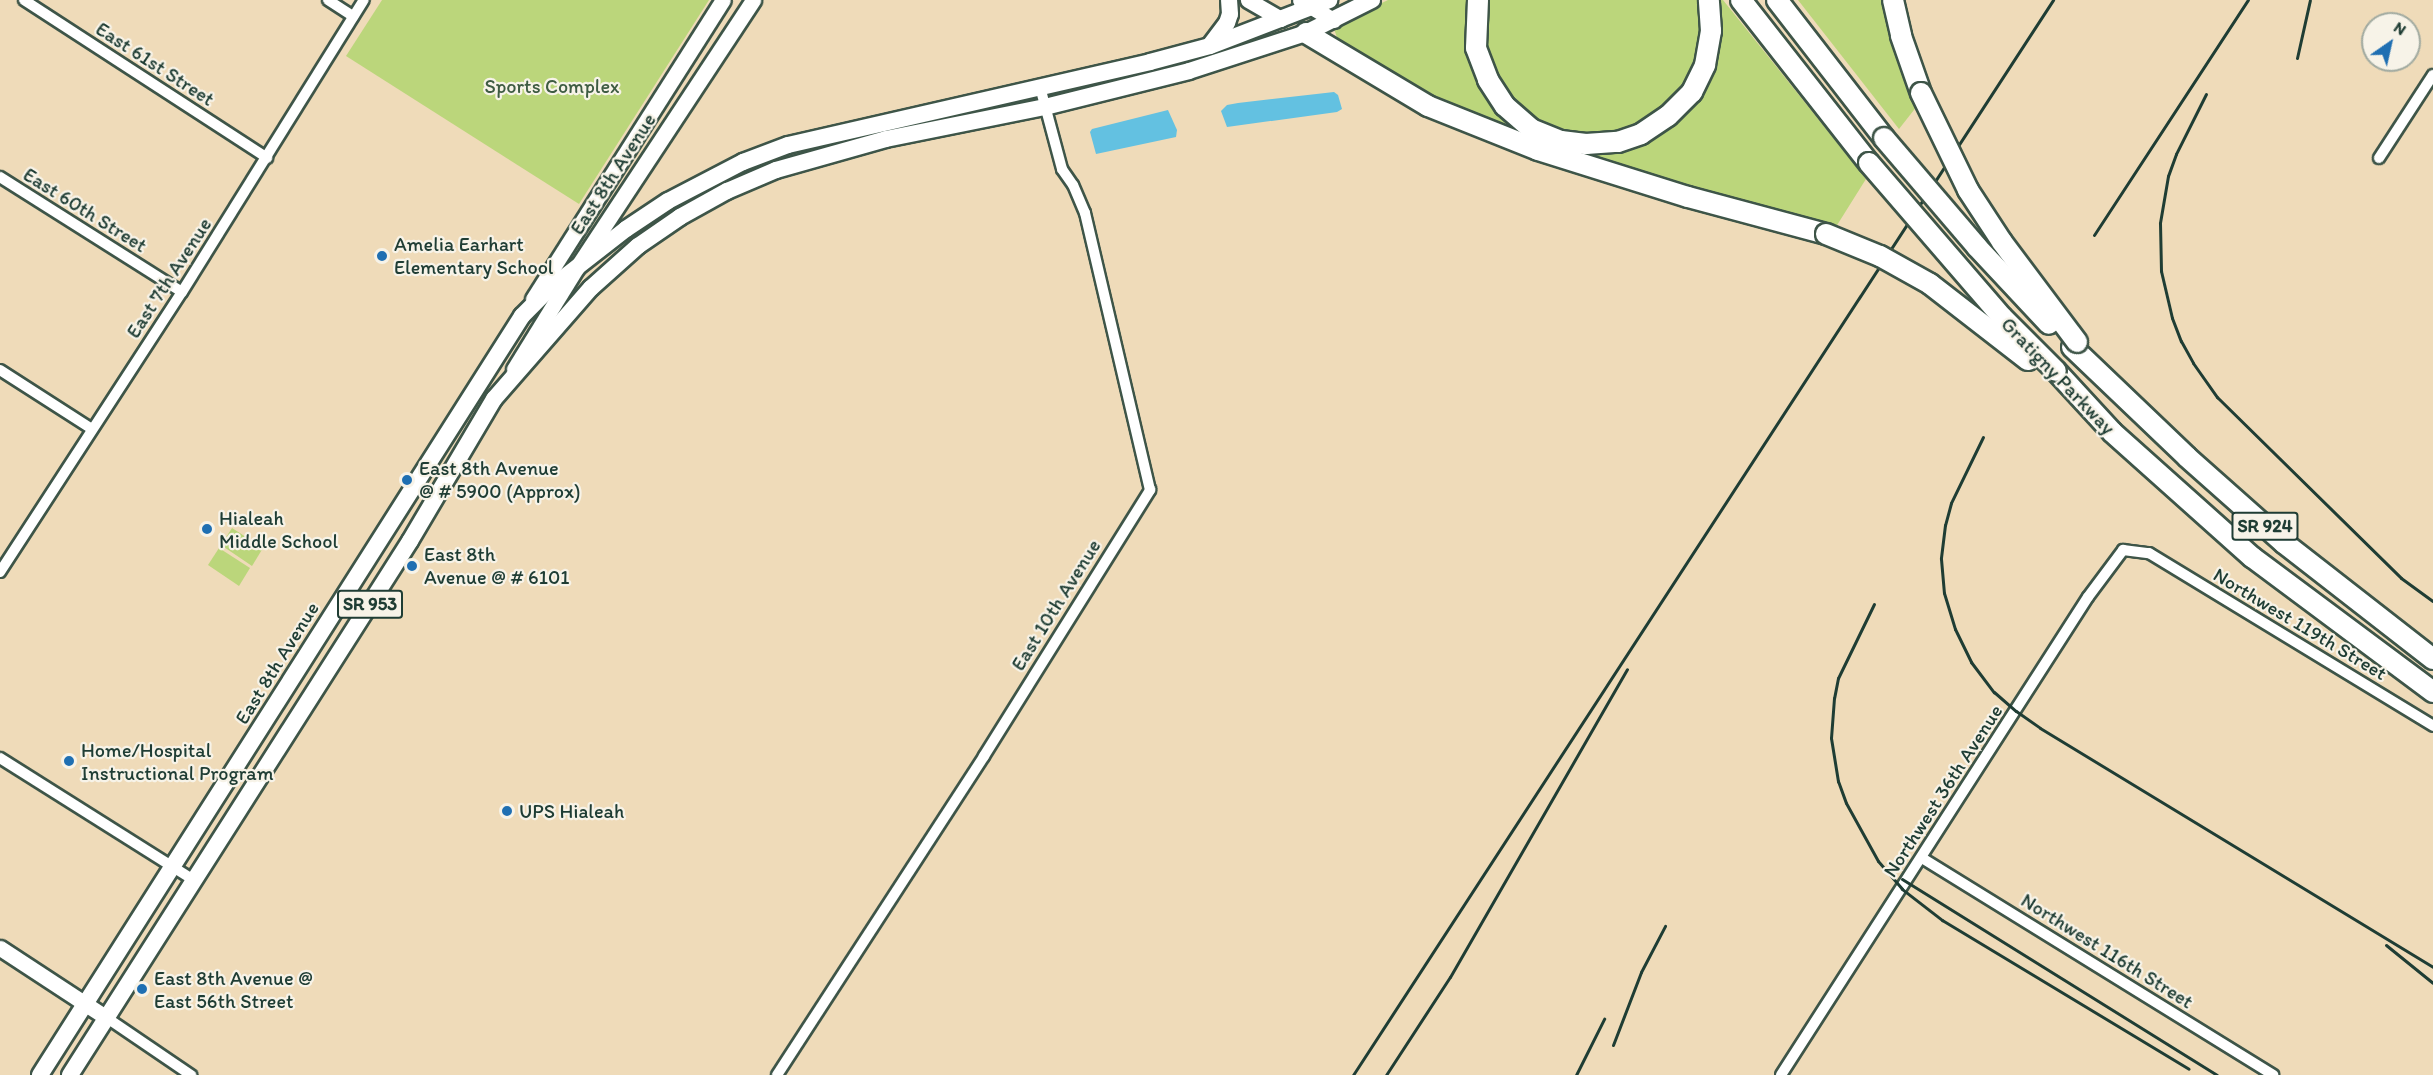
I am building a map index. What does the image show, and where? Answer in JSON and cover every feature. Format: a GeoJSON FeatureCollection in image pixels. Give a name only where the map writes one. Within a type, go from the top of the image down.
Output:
{"type":"FeatureCollection","features":[{"type":"Feature","properties":{"kind":"highway"},"geometry":{"type":"LineString","coordinates":[[1478,0],[1476,48],[1488,80],[1505,106],[1531,129],[1561,141],[1586,144],[1617,142],[1641,134],[1668,116],[1692,92],[1705,65],[1711,31],[1709,0]]}},
{"type":"Feature","properties":{"kind":"highway","name":"Gratigny Parkway"},"geometry":{"type":"LineString","coordinates":[[1741,0],[1869,163],[2053,375],[2112,432],[2252,557],[2433,692]]}},
{"type":"Feature","properties":{"kind":"highway","name":"Gratigny Parkway"},"geometry":{"type":"LineString","coordinates":[[1777,0],[1884,138],[1977,247],[2075,344],[2107,381],[2187,457],[2284,543],[2433,659]]}},
{"type":"Feature","properties":{"kind":"highway"},"geometry":{"type":"LineString","coordinates":[[1893,0],[1901,36],[1921,93],[1968,190],[2002,243],[2075,344]]}},
{"type":"Feature","properties":{"kind":"highway"},"geometry":{"type":"LineString","coordinates":[[1306,33],[1428,106],[1538,150],[1688,197],[1826,234],[1880,256],[1930,284],[2053,375]]}},
{"type":"Feature","properties":{"kind":"main road","name":"East 8th Avenue"},"geometry":{"type":"LineString","coordinates":[[40,1075],[723,0]]}},
{"type":"Feature","properties":{"kind":"main road","name":"East 8th Avenue"},"geometry":{"type":"LineString","coordinates":[[70,1075],[410,541],[494,399],[577,267],[753,0]]}},
{"type":"Feature","properties":{"kind":"main road"},"geometry":{"type":"LineString","coordinates":[[1210,46],[1227,23],[1230,14],[1229,0]]}},
{"type":"Feature","properties":{"kind":"main road"},"geometry":{"type":"LineString","coordinates":[[1248,0],[1306,33]]}},
{"type":"Feature","properties":{"kind":"main road"},"geometry":{"type":"LineString","coordinates":[[522,316],[549,289],[668,201],[743,162],[788,145],[818,137],[1150,62],[1210,46],[1281,19],[1306,4],[1329,0]]}},
{"type":"Feature","properties":{"kind":"main road"},"geometry":{"type":"LineString","coordinates":[[494,399],[551,330],[591,288],[638,246],[680,217],[727,191],[776,170],[820,155],[1045,107],[1190,71],[1306,33],[1372,0]]}},
{"type":"Feature","properties":{"kind":"main road"},"geometry":{"type":"LineString","coordinates":[[1306,4],[1333,20]]}},
{"type":"Feature","properties":{"kind":"main road"},"geometry":{"type":"LineString","coordinates":[[438,448],[457,462]]}},
{"type":"Feature","properties":{"kind":"main road"},"geometry":{"type":"LineString","coordinates":[[307,654],[329,668]]}},
{"type":"Feature","properties":{"kind":"main road"},"geometry":{"type":"LineString","coordinates":[[0,948],[107,1018]]}},
{"type":"Feature","properties":{"kind":"street","name":"East 61st Street"},"geometry":{"type":"LineString","coordinates":[[24,0],[267,158]]}},
{"type":"Feature","properties":{"kind":"street"},"geometry":{"type":"LineString","coordinates":[[328,0],[353,16]]}},
{"type":"Feature","properties":{"kind":"street","name":"East 7th Avenue"},"geometry":{"type":"LineString","coordinates":[[2,565],[182,292],[364,0]]}},
{"type":"Feature","properties":{"kind":"street"},"geometry":{"type":"LineString","coordinates":[[2379,158],[2433,75]]}},
{"type":"Feature","properties":{"kind":"street","name":"East 10th Avenue"},"geometry":{"type":"LineString","coordinates":[[777,1075],[980,761],[1150,490],[1084,213],[1073,185],[1062,169],[1040,87]]}},
{"type":"Feature","properties":{"kind":"street","name":"East 60th Street"},"geometry":{"type":"LineString","coordinates":[[0,177],[182,292]]}},
{"type":"Feature","properties":{"kind":"street"},"geometry":{"type":"LineString","coordinates":[[0,370],[92,429]]}},
{"type":"Feature","properties":{"kind":"street","name":"Northwest 36th Avenue"},"geometry":{"type":"LineString","coordinates":[[1781,1075],[2088,597],[2123,550],[2149,553]]}},
{"type":"Feature","properties":{"kind":"street","name":"Northwest 119th Street"},"geometry":{"type":"LineString","coordinates":[[2149,553],[2433,726]]}},
{"type":"Feature","properties":{"kind":"street"},"geometry":{"type":"LineString","coordinates":[[0,758],[194,880]]}},
{"type":"Feature","properties":{"kind":"street","name":"Northwest 116th Street"},"geometry":{"type":"LineString","coordinates":[[1922,858],[2273,1075]]}},
{"type":"Feature","properties":{"kind":"street"},"geometry":{"type":"LineString","coordinates":[[107,1018],[191,1075]]}},
{"type":"Feature","properties":{"kind":"green space","name":"Sports Complex"},"geometry":{"type":"Polygon","coordinates":[[[382,0],[709,0],[579,204],[346,56],[382,0]]]}},
{"type":"Feature","properties":{"kind":"green space"},"geometry":{"type":"Polygon","coordinates":[[[1388,0],[1473,0],[1470,35],[1524,132],[1522,136],[1425,96],[1339,43],[1334,29],[1336,25],[1388,0]]]}},
{"type":"Feature","properties":{"kind":"green space"},"geometry":{"type":"Polygon","coordinates":[[[1485,0],[1700,0],[1702,39],[1696,64],[1671,106],[1643,124],[1614,134],[1584,135],[1552,129],[1537,123],[1523,113],[1497,83],[1484,47],[1485,0]]]}},
{"type":"Feature","properties":{"kind":"green space"},"geometry":{"type":"Polygon","coordinates":[[[1718,0],[1723,0],[1866,179],[1834,230],[1578,154],[1606,153],[1645,142],[1664,132],[1687,111],[1706,86],[1718,51],[1720,12],[1718,0]]]}},
{"type":"Feature","properties":{"kind":"green space"},"geometry":{"type":"Polygon","coordinates":[[[1798,0],[1885,0],[1921,101],[1899,129],[1798,0]]]}},
{"type":"Feature","properties":{"kind":"green space"},"geometry":{"type":"Polygon","coordinates":[[[232,528],[263,548],[252,566],[221,545],[232,528]]]}},
{"type":"Feature","properties":{"kind":"green space"},"geometry":{"type":"Polygon","coordinates":[[[219,548],[250,568],[239,586],[208,565],[219,548]]]}},
{"type":"Feature","properties":{"kind":"water"},"geometry":{"type":"Polygon","coordinates":[[[1334,92],[1338,95],[1342,109],[1337,112],[1227,127],[1221,111],[1227,105],[1238,103],[1334,92]]]}},
{"type":"Feature","properties":{"kind":"water"},"geometry":{"type":"Polygon","coordinates":[[[1168,110],[1177,130],[1176,137],[1096,154],[1090,132],[1092,129],[1168,110]]]}},
{"type":"Feature","properties":{"kind":"railway"},"geometry":{"type":"LineString","coordinates":[[1353,1075],[2053,0]]}},
{"type":"Feature","properties":{"kind":"railway"},"geometry":{"type":"LineString","coordinates":[[2094,235],[2248,0]]}},
{"type":"Feature","properties":{"kind":"railway"},"geometry":{"type":"LineString","coordinates":[[2297,58],[2310,0]]}},
{"type":"Feature","properties":{"kind":"railway"},"geometry":{"type":"LineString","coordinates":[[2206,94],[2176,154],[2168,176],[2160,223],[2161,271],[2172,318],[2181,341],[2193,363],[2217,397],[2401,578],[2433,601]]}},
{"type":"Feature","properties":{"kind":"railway"},"geometry":{"type":"LineString","coordinates":[[1983,437],[1951,503],[1945,525],[1941,559],[1944,593],[1955,629],[1971,662],[1994,692],[2040,728],[2433,967]]}},
{"type":"Feature","properties":{"kind":"railway"},"geometry":{"type":"LineString","coordinates":[[1874,604],[1838,678],[1831,738],[1838,781],[1846,803],[1878,861],[1902,889],[1942,920],[2189,1069]]}},
{"type":"Feature","properties":{"kind":"railway"},"geometry":{"type":"LineString","coordinates":[[1386,1075],[1450,977],[1627,669]]}},
{"type":"Feature","properties":{"kind":"railway"},"geometry":{"type":"LineString","coordinates":[[1902,879],[2217,1075]]}},
{"type":"Feature","properties":{"kind":"railway"},"geometry":{"type":"LineString","coordinates":[[1613,1045],[1641,972],[1665,926]]}},
{"type":"Feature","properties":{"kind":"railway"},"geometry":{"type":"LineString","coordinates":[[2386,945],[2433,983]]}},
{"type":"Feature","properties":{"kind":"railway"},"geometry":{"type":"LineString","coordinates":[[1576,1075],[1604,1019]]}},
{"type":"Feature","properties":{"kind":"place","name":"Amelia Earhart Elementary School"},"geometry":{"type":"Point","coordinates":[382,256]}},
{"type":"Feature","properties":{"kind":"place","name":"East 8th Avenue @ # 5900 (Approx)"},"geometry":{"type":"Point","coordinates":[407,480]}},
{"type":"Feature","properties":{"kind":"place","name":"Hialeah Middle School"},"geometry":{"type":"Point","coordinates":[207,529]}},
{"type":"Feature","properties":{"kind":"place","name":"East 8th Avenue @ # 6101"},"geometry":{"type":"Point","coordinates":[412,566]}},
{"type":"Feature","properties":{"kind":"place","name":"Home/Hospital Instructional Program"},"geometry":{"type":"Point","coordinates":[69,761]}},
{"type":"Feature","properties":{"kind":"place","name":"UPS Hialeah"},"geometry":{"type":"Point","coordinates":[507,811]}},
{"type":"Feature","properties":{"kind":"place","name":"East 8th Avenue @ East 56th Street"},"geometry":{"type":"Point","coordinates":[142,989]}}]}
